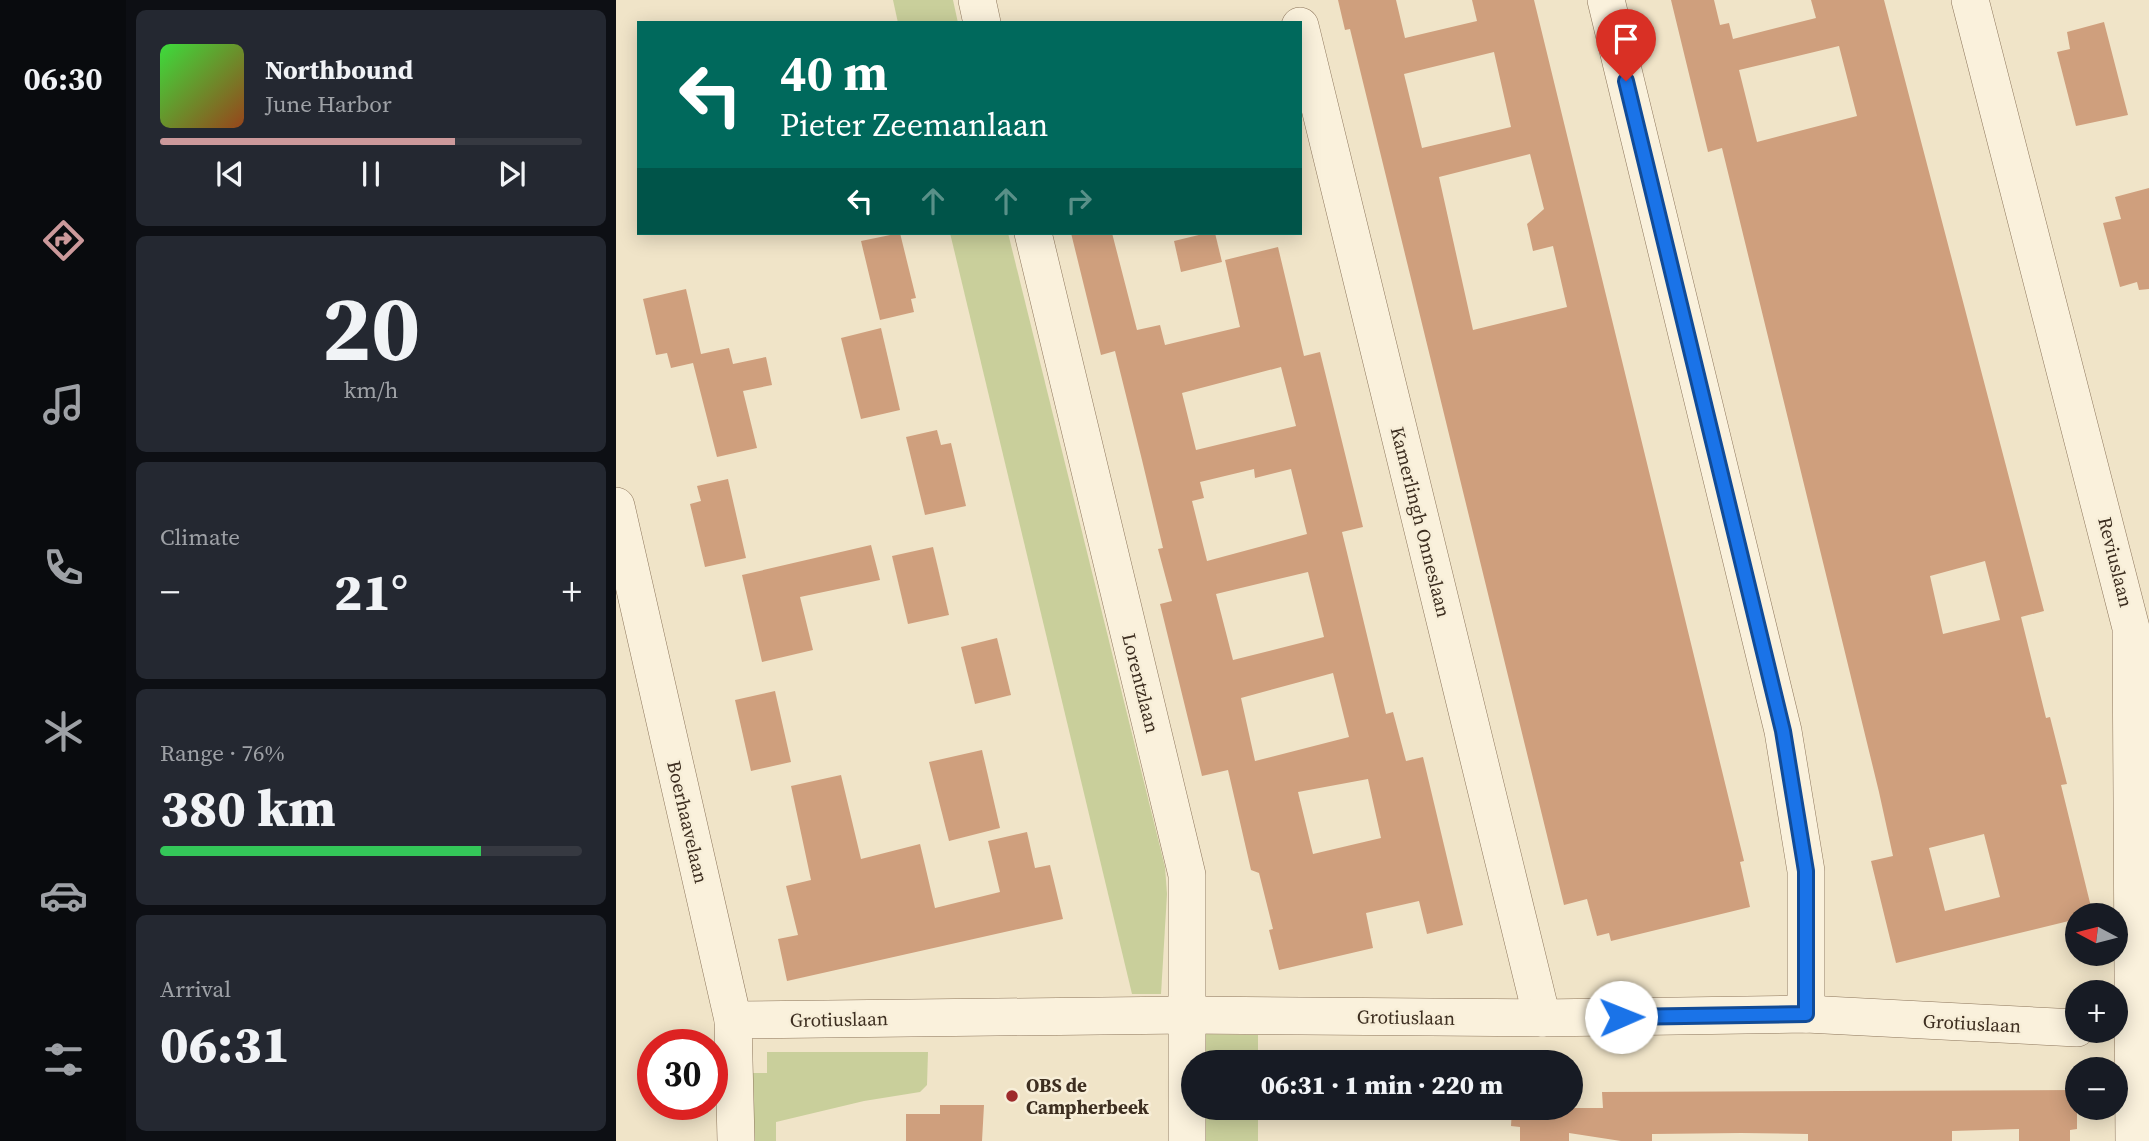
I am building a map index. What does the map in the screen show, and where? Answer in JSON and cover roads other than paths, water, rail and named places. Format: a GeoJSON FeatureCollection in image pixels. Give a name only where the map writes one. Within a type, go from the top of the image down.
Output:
{"type":"FeatureCollection","features":[{"type":"Feature","properties":{"kind":"street"},"geometry":{"type":"LineString","coordinates":[[977,0],[982,21]]}},
{"type":"Feature","properties":{"kind":"street","name":"Kamerlingh Onneslaan"},"geometry":{"type":"LineString","coordinates":[[1294,0],[1299,21]]}},
{"type":"Feature","properties":{"kind":"street"},"geometry":{"type":"LineString","coordinates":[[1606,0],[1783,731],[1806,871],[1806,1014]]}},
{"type":"Feature","properties":{"kind":"street","name":"Reviuslaan"},"geometry":{"type":"LineString","coordinates":[[1970,0],[2129,616],[2132,659],[2126,980]]}},
{"type":"Feature","properties":{"kind":"street","name":"Kamerlingh Onneslaan"},"geometry":{"type":"LineString","coordinates":[[1302,32],[1542,1018]]}},
{"type":"Feature","properties":{"kind":"street","name":"Lorentzlaan"},"geometry":{"type":"LineString","coordinates":[[1033,235],[1187,875],[1187,1141]]}},
{"type":"Feature","properties":{"kind":"street","name":"Boerhaavelaan"},"geometry":{"type":"LineString","coordinates":[[616,506],[733,1020],[736,1141]]}},
{"type":"Feature","properties":{"kind":"street","name":"Grotiuslaan"},"geometry":{"type":"LineString","coordinates":[[733,1020],[1186,1015],[1542,1018],[1806,1014],[2065,1027]]}},
{"type":"Feature","properties":{"kind":"street","name":"Reviuslaan"},"geometry":{"type":"LineString","coordinates":[[2126,1043],[2134,1141]]}},
{"type":"Feature","properties":{"kind":"place","name":"OBS de Campherbeek"},"geometry":{"type":"Point","coordinates":[1012,1096]}}]}
